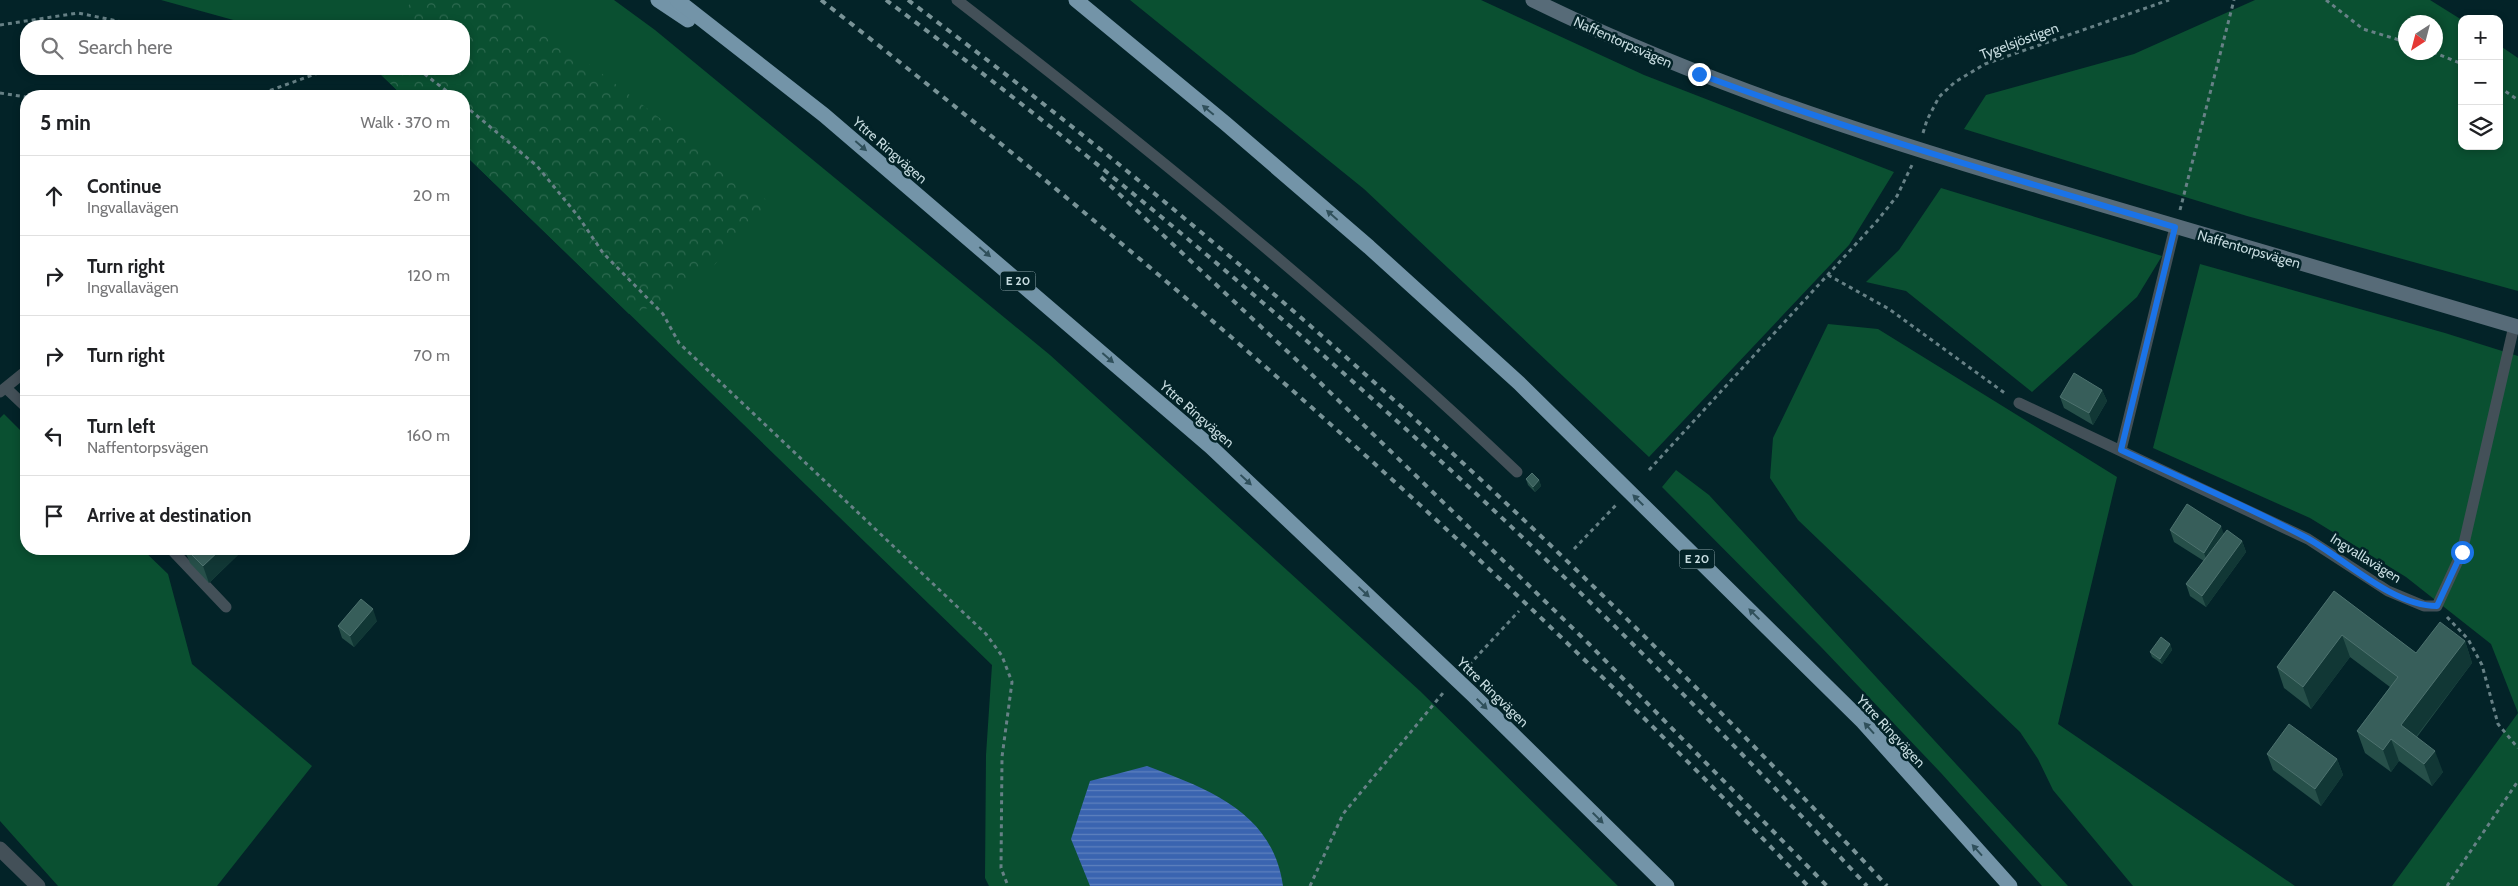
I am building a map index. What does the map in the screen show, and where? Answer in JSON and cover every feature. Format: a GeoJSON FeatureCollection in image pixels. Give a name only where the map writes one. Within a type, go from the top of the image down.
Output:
{"type":"FeatureCollection","features":[{"type":"Feature","properties":{"kind":"highway"},"geometry":{"type":"LineString","coordinates":[[658,0],[824,114]]}},
{"type":"Feature","properties":{"kind":"highway","name":"Yttre Ringvägen"},"geometry":{"type":"LineString","coordinates":[[677,0],[824,114],[1210,447],[1473,695],[1667,886]]}},
{"type":"Feature","properties":{"kind":"highway","name":"Yttre Ringvägen"},"geometry":{"type":"LineString","coordinates":[[1076,0],[1225,123],[1369,247],[1519,384],[1863,722],[2010,886]]}},
{"type":"Feature","properties":{"kind":"street","name":"Naffentorpsvägen"},"geometry":{"type":"LineString","coordinates":[[1533,0],[1604,35],[1794,110],[1918,151],[2516,327]]}},
{"type":"Feature","properties":{"kind":"street"},"geometry":{"type":"LineString","coordinates":[[0,849],[38,886]]}},
{"type":"Feature","properties":{"kind":"lane"},"geometry":{"type":"LineString","coordinates":[[957,0],[1210,202],[1412,376],[1517,472]]}},
{"type":"Feature","properties":{"kind":"lane"},"geometry":{"type":"LineString","coordinates":[[2121,450],[2175,227]]}},
{"type":"Feature","properties":{"kind":"lane"},"geometry":{"type":"LineString","coordinates":[[2437,606],[2462,552],[2516,327]]}},
{"type":"Feature","properties":{"kind":"lane"},"geometry":{"type":"LineString","coordinates":[[20,376],[3,390],[20,403]]}},
{"type":"Feature","properties":{"kind":"lane","name":"Ingvallavägen"},"geometry":{"type":"LineString","coordinates":[[2019,403],[2308,539],[2388,590],[2424,606],[2437,606]]}},
{"type":"Feature","properties":{"kind":"lane"},"geometry":{"type":"LineString","coordinates":[[177,555],[226,607]]}},
{"type":"Feature","properties":{"kind":"path","name":"Tygelsjöstigen"},"geometry":{"type":"LineString","coordinates":[[1649,470],[1828,275],[1897,196],[1918,151],[1931,112],[1939,97],[1955,82],[1985,64],[2169,0]]}},
{"type":"Feature","properties":{"kind":"path"},"geometry":{"type":"LineString","coordinates":[[2175,227],[2234,0]]}},
{"type":"Feature","properties":{"kind":"path"},"geometry":{"type":"LineString","coordinates":[[2326,0],[2363,29],[2398,40]]}},
{"type":"Feature","properties":{"kind":"path"},"geometry":{"type":"LineString","coordinates":[[36,20],[78,13],[112,20]]}},
{"type":"Feature","properties":{"kind":"path"},"geometry":{"type":"LineString","coordinates":[[0,26],[20,23]]}},
{"type":"Feature","properties":{"kind":"path"},"geometry":{"type":"LineString","coordinates":[[2443,56],[2458,62]]}},
{"type":"Feature","properties":{"kind":"path"},"geometry":{"type":"LineString","coordinates":[[271,90],[313,75]]}},
{"type":"Feature","properties":{"kind":"path"},"geometry":{"type":"LineString","coordinates":[[426,75],[445,90]]}},
{"type":"Feature","properties":{"kind":"path"},"geometry":{"type":"LineString","coordinates":[[2503,90],[2518,100]]}},
{"type":"Feature","properties":{"kind":"path"},"geometry":{"type":"LineString","coordinates":[[0,93],[20,96]]}},
{"type":"Feature","properties":{"kind":"path"},"geometry":{"type":"LineString","coordinates":[[470,111],[537,166],[578,216],[603,253],[663,314],[679,344],[986,634],[1002,656],[1012,682],[1002,757],[1002,868],[1008,886]]}},
{"type":"Feature","properties":{"kind":"path"},"geometry":{"type":"LineString","coordinates":[[1828,275],[1890,309],[2019,403]]}},
{"type":"Feature","properties":{"kind":"path"},"geometry":{"type":"LineString","coordinates":[[1574,549],[1620,501]]}},
{"type":"Feature","properties":{"kind":"path"},"geometry":{"type":"LineString","coordinates":[[2437,606],[2468,639],[2482,665],[2498,724],[2518,748]]}},
{"type":"Feature","properties":{"kind":"path"},"geometry":{"type":"LineString","coordinates":[[1469,665],[1519,610]]}},
{"type":"Feature","properties":{"kind":"path"},"geometry":{"type":"LineString","coordinates":[[1310,886],[1342,814],[1443,694]]}},
{"type":"Feature","properties":{"kind":"path"},"geometry":{"type":"LineString","coordinates":[[2447,886],[2518,781]]}},
{"type":"Feature","properties":{"kind":"green space"},"geometry":{"type":"Polygon","coordinates":[[[161,0],[614,0],[655,30],[1050,355],[1420,691],[1618,886],[989,886],[985,878],[986,755],[992,665],[470,160],[470,90],[397,90],[381,75],[470,75],[470,20],[233,20],[161,0]]]}},
{"type":"Feature","properties":{"kind":"green space"},"geometry":{"type":"Polygon","coordinates":[[[411,0],[506,0],[769,202],[710,270],[687,277],[667,302],[629,314],[470,160],[470,90],[397,90],[381,75],[470,75],[470,20],[403,20],[411,0]]]}},
{"type":"Feature","properties":{"kind":"green space"},"geometry":{"type":"Polygon","coordinates":[[[1130,0],[1481,0],[1644,75],[1894,172],[1849,245],[1649,457],[1364,189],[1130,0]]]}},
{"type":"Feature","properties":{"kind":"green space"},"geometry":{"type":"Polygon","coordinates":[[[2255,0],[2430,0],[2458,18],[2458,150],[2503,150],[2503,48],[2518,58],[2518,291],[2247,216],[1964,129],[1986,95],[2134,54],[2255,0]]]}},
{"type":"Feature","properties":{"kind":"green space"},"geometry":{"type":"Polygon","coordinates":[[[1941,188],[2162,256],[2137,297],[2032,392],[1906,291],[1866,282],[1899,250],[1941,188]]]}},
{"type":"Feature","properties":{"kind":"green space"},"geometry":{"type":"Polygon","coordinates":[[[2200,264],[2445,333],[2518,356],[2518,713],[2491,644],[2406,577],[2310,518],[2153,448],[2200,264]]]}},
{"type":"Feature","properties":{"kind":"green space"},"geometry":{"type":"Polygon","coordinates":[[[1828,324],[1878,329],[2117,477],[2058,724],[2295,886],[2133,886],[2053,790],[2038,759],[2020,732],[1798,520],[1770,478],[1773,438],[1828,324]]]}},
{"type":"Feature","properties":{"kind":"green space"},"geometry":{"type":"Polygon","coordinates":[[[4,414],[20,430],[20,555],[148,555],[168,574],[192,664],[312,766],[217,886],[58,886],[0,821],[0,418],[4,414]]]}},
{"type":"Feature","properties":{"kind":"green space"},"geometry":{"type":"Polygon","coordinates":[[[1676,470],[1709,495],[2068,886],[2042,886],[1941,773],[1822,648],[1662,487],[1676,470]]]}},
{"type":"Feature","properties":{"kind":"green space"},"geometry":{"type":"Polygon","coordinates":[[[2518,713],[2518,886],[2392,886],[2518,713]]]}},
{"type":"Feature","properties":{"kind":"water"},"geometry":{"type":"Polygon","coordinates":[[[1147,766],[1193,784],[1214,795],[1234,807],[1252,822],[1266,839],[1277,861],[1283,886],[1090,886],[1071,839],[1090,781],[1147,766]]]}},
{"type":"Feature","properties":{"kind":"building"},"geometry":{"type":"Polygon","coordinates":[[[2074,373],[2102,390],[2089,413],[2060,397],[2074,373]]]}},
{"type":"Feature","properties":{"kind":"building"},"geometry":{"type":"Polygon","coordinates":[[[1532,473],[1539,480],[1533,487],[1526,479],[1532,473]]]}},
{"type":"Feature","properties":{"kind":"building"},"geometry":{"type":"Polygon","coordinates":[[[2187,504],[2221,526],[2204,553],[2170,530],[2187,504]]]}},
{"type":"Feature","properties":{"kind":"building"},"geometry":{"type":"Polygon","coordinates":[[[2227,530],[2242,541],[2202,596],[2186,584],[2227,530]]]}},
{"type":"Feature","properties":{"kind":"building"},"geometry":{"type":"Polygon","coordinates":[[[192,555],[215,555],[203,566],[192,555]]]}},
{"type":"Feature","properties":{"kind":"building"},"geometry":{"type":"Polygon","coordinates":[[[2334,591],[2416,653],[2440,622],[2465,641],[2401,725],[2435,751],[2424,764],[2391,739],[2383,750],[2357,731],[2398,677],[2342,635],[2303,687],[2277,667],[2334,591]]]}},
{"type":"Feature","properties":{"kind":"building"},"geometry":{"type":"Polygon","coordinates":[[[361,599],[373,609],[350,636],[338,626],[361,599]]]}},
{"type":"Feature","properties":{"kind":"building"},"geometry":{"type":"Polygon","coordinates":[[[2161,637],[2170,644],[2160,659],[2150,652],[2161,637]]]}},
{"type":"Feature","properties":{"kind":"building"},"geometry":{"type":"Polygon","coordinates":[[[2289,724],[2337,759],[2315,789],[2267,754],[2289,724]]]}},
{"type":"Feature","properties":{"kind":"railway"},"geometry":{"type":"LineString","coordinates":[[821,0],[1079,208],[1206,315],[1331,425],[1454,536],[1574,650],[1693,767],[1808,886]]}},
{"type":"Feature","properties":{"kind":"railway"},"geometry":{"type":"LineString","coordinates":[[886,0],[1146,204],[1273,311],[1397,421],[1518,533],[1637,648],[1867,886]]}},
{"type":"Feature","properties":{"kind":"railway"},"geometry":{"type":"LineString","coordinates":[[908,0],[1039,100],[1167,204],[1293,311],[1417,421],[1539,534],[1658,649],[1887,886]]}},
{"type":"Feature","properties":{"kind":"railway"},"geometry":{"type":"LineString","coordinates":[[1101,177],[1303,366],[1589,644],[1827,886]]}},
{"type":"Feature","properties":{"kind":"route"},"geometry":{"type":"LineString","coordinates":[[1699,74],[1794,110],[1918,151],[2175,227],[2121,450],[2308,539],[2388,590],[2424,606],[2437,606],[2462,552]]}}]}
